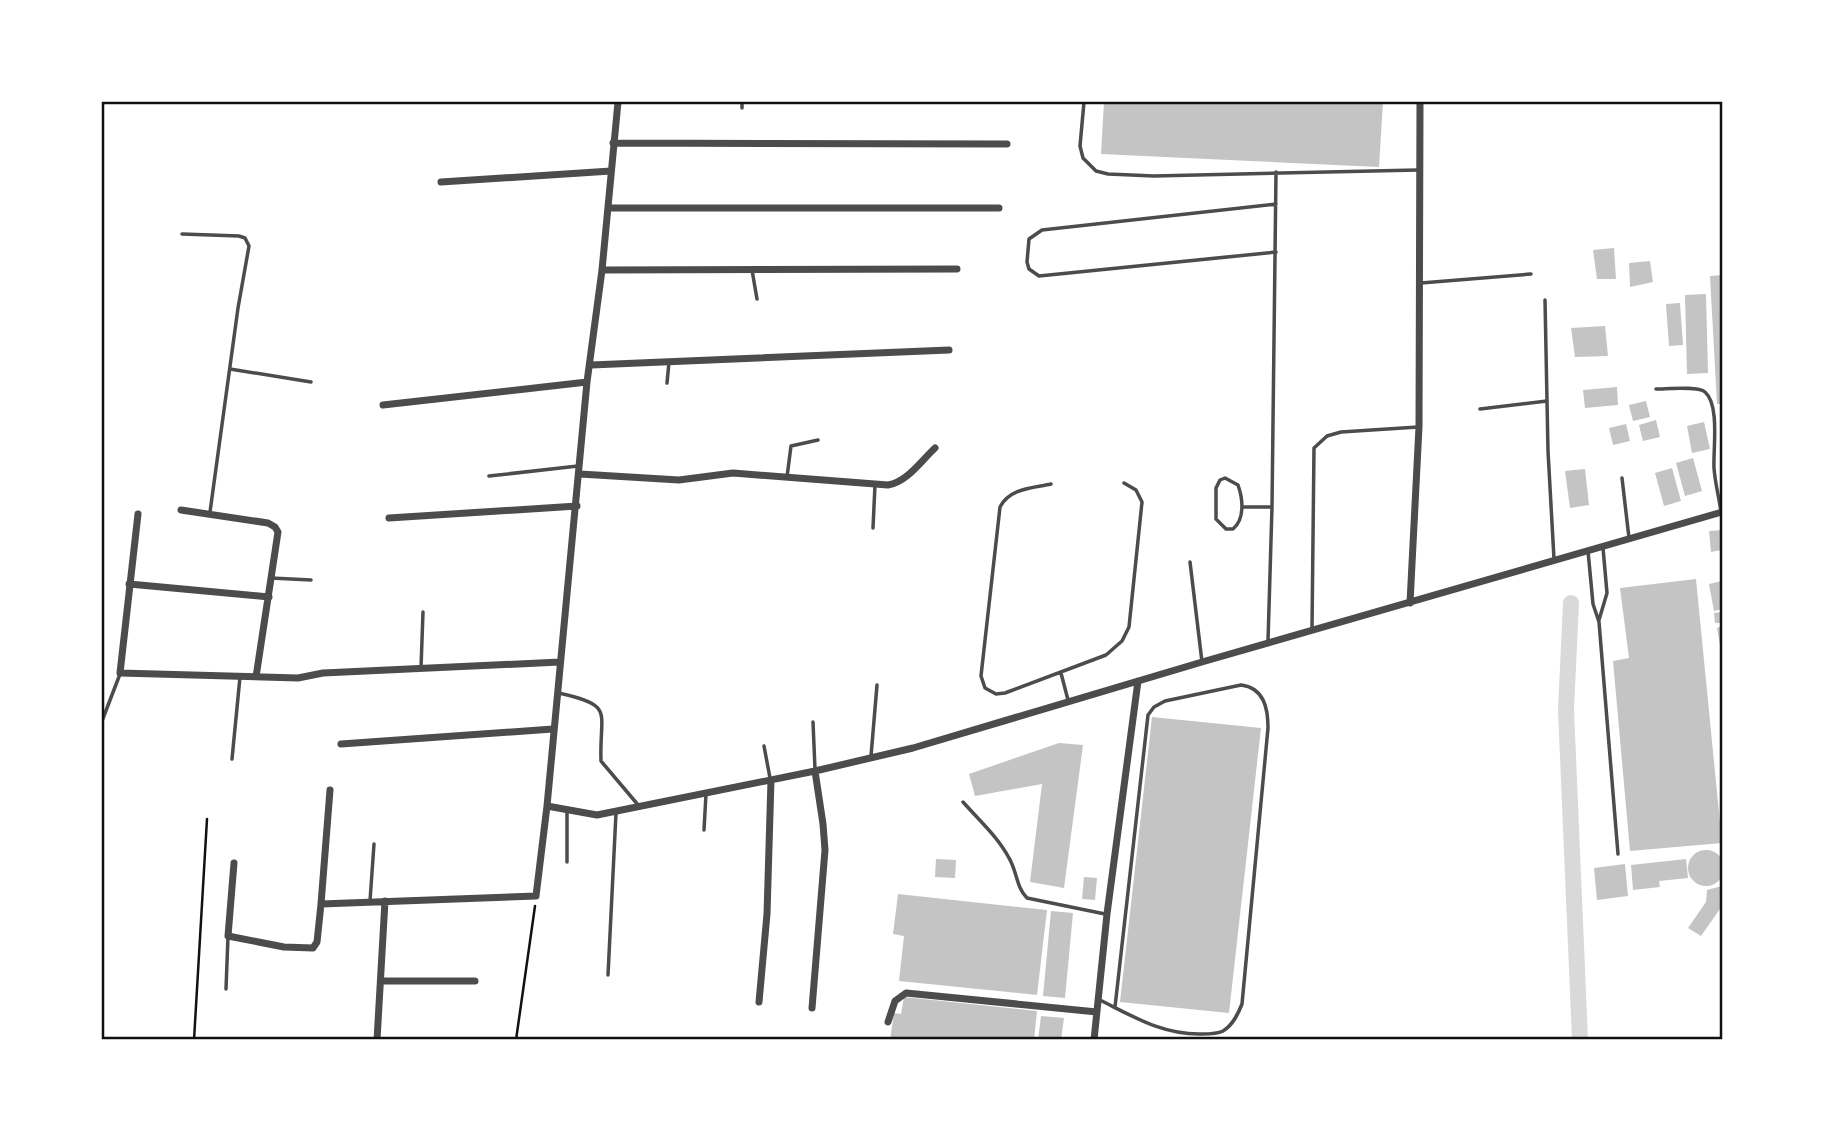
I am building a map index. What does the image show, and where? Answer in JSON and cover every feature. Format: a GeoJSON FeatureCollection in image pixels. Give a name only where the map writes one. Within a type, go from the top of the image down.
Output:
{"type":"FeatureCollection","features":[{"type":"Feature","properties":{"kind":"street"},"geometry":{"type":"LineString","coordinates":[[321,904],[536,896],[577,506],[587,383],[603,270],[618,102]]}},
{"type":"Feature","properties":{"kind":"street"},"geometry":{"type":"LineString","coordinates":[[1409,603],[1419,427],[1420,102]]}},
{"type":"Feature","properties":{"kind":"street"},"geometry":{"type":"LineString","coordinates":[[613,143],[1007,144]]}},
{"type":"Feature","properties":{"kind":"street"},"geometry":{"type":"LineString","coordinates":[[441,182],[611,171]]}},
{"type":"Feature","properties":{"kind":"street"},"geometry":{"type":"LineString","coordinates":[[608,208],[999,208]]}},
{"type":"Feature","properties":{"kind":"street"},"geometry":{"type":"LineString","coordinates":[[603,270],[957,269]]}},
{"type":"Feature","properties":{"kind":"street"},"geometry":{"type":"LineString","coordinates":[[591,365],[949,351]]}},
{"type":"Feature","properties":{"kind":"street"},"geometry":{"type":"LineString","coordinates":[[383,405],[587,383]]}},
{"type":"Feature","properties":{"kind":"street"},"geometry":{"type":"LineString","coordinates":[[580,470],[679,480],[733,473],[875,484],[897,483],[935,448]]}},
{"type":"Feature","properties":{"kind":"street"},"geometry":{"type":"LineString","coordinates":[[389,518],[577,506]]}},
{"type":"Feature","properties":{"kind":"street"},"geometry":{"type":"LineString","coordinates":[[181,510],[268,523],[275,527],[278,533],[256,677]]}},
{"type":"Feature","properties":{"kind":"street"},"geometry":{"type":"LineString","coordinates":[[547,806],[597,815],[616,812],[913,748],[1722,512]]}},
{"type":"Feature","properties":{"kind":"street"},"geometry":{"type":"LineString","coordinates":[[138,514],[120,673],[298,678],[323,673],[560,662]]}},
{"type":"Feature","properties":{"kind":"street"},"geometry":{"type":"LineString","coordinates":[[129,584],[269,597]]}},
{"type":"Feature","properties":{"kind":"street"},"geometry":{"type":"LineString","coordinates":[[1094,1040],[1107,914],[1138,681]]}},
{"type":"Feature","properties":{"kind":"street"},"geometry":{"type":"LineString","coordinates":[[341,744],[553,729]]}},
{"type":"Feature","properties":{"kind":"street"},"geometry":{"type":"LineString","coordinates":[[812,1008],[825,850],[815,771]]}},
{"type":"Feature","properties":{"kind":"street"},"geometry":{"type":"LineString","coordinates":[[759,1002],[767,914],[771,780]]}},
{"type":"Feature","properties":{"kind":"street"},"geometry":{"type":"LineString","coordinates":[[234,863],[228,936],[284,947],[313,948],[317,942],[330,790]]}},
{"type":"Feature","properties":{"kind":"street"},"geometry":{"type":"LineString","coordinates":[[377,1040],[385,901]]}},
{"type":"Feature","properties":{"kind":"street"},"geometry":{"type":"LineString","coordinates":[[381,981],[475,981]]}},
{"type":"Feature","properties":{"kind":"street"},"geometry":{"type":"LineString","coordinates":[[888,1022],[895,1001],[906,993],[1097,1012]]}},
{"type":"Feature","properties":{"kind":"lane"},"geometry":{"type":"LineString","coordinates":[[742,102],[742,108]]}},
{"type":"Feature","properties":{"kind":"lane"},"geometry":{"type":"LineString","coordinates":[[1084,102],[1080,146],[1083,158],[1096,171],[1124,176],[1154,176],[1418,170]]}},
{"type":"Feature","properties":{"kind":"lane"},"geometry":{"type":"LineString","coordinates":[[1268,643],[1276,172]]}},
{"type":"Feature","properties":{"kind":"lane"},"geometry":{"type":"LineString","coordinates":[[1276,204],[1042,230],[1029,239],[1027,262],[1029,269],[1039,276],[1276,252]]}},
{"type":"Feature","properties":{"kind":"lane"},"geometry":{"type":"LineString","coordinates":[[182,234],[239,236],[245,238],[249,246],[210,514]]}},
{"type":"Feature","properties":{"kind":"lane"},"geometry":{"type":"LineString","coordinates":[[752,269],[757,299]]}},
{"type":"Feature","properties":{"kind":"lane"},"geometry":{"type":"LineString","coordinates":[[1419,284],[1531,274]]}},
{"type":"Feature","properties":{"kind":"lane"},"geometry":{"type":"LineString","coordinates":[[1545,300],[1554,559]]}},
{"type":"Feature","properties":{"kind":"lane"},"geometry":{"type":"LineString","coordinates":[[667,383],[669,362]]}},
{"type":"Feature","properties":{"kind":"lane"},"geometry":{"type":"LineString","coordinates":[[230,369],[311,382]]}},
{"type":"Feature","properties":{"kind":"lane"},"geometry":{"type":"LineString","coordinates":[[1656,389],[1699,389],[1710,398],[1715,420],[1714,469],[1722,512]]}},
{"type":"Feature","properties":{"kind":"lane"},"geometry":{"type":"LineString","coordinates":[[1480,409],[1547,401]]}},
{"type":"Feature","properties":{"kind":"lane"},"geometry":{"type":"LineString","coordinates":[[1312,631],[1314,448],[1327,436],[1341,432],[1419,427]]}},
{"type":"Feature","properties":{"kind":"lane"},"geometry":{"type":"LineString","coordinates":[[787,477],[791,446],[818,440]]}},
{"type":"Feature","properties":{"kind":"lane"},"geometry":{"type":"LineString","coordinates":[[489,476],[580,470]]}},
{"type":"Feature","properties":{"kind":"lane"},"geometry":{"type":"LineString","coordinates":[[1225,478],[1238,485],[1242,507],[1238,524],[1233,529],[1220,526],[1216,519],[1216,488],[1220,480],[1225,478]]}},
{"type":"Feature","properties":{"kind":"lane"},"geometry":{"type":"LineString","coordinates":[[1622,478],[1629,538]]}},
{"type":"Feature","properties":{"kind":"lane"},"geometry":{"type":"LineString","coordinates":[[1051,484],[1012,494],[1004,499],[1000,507],[981,676],[985,688],[996,694],[1106,656],[1122,641],[1129,627],[1142,502],[1136,490],[1124,483]]}},
{"type":"Feature","properties":{"kind":"lane"},"geometry":{"type":"LineString","coordinates":[[873,528],[875,484]]}},
{"type":"Feature","properties":{"kind":"lane"},"geometry":{"type":"LineString","coordinates":[[1242,507],[1272,508]]}},
{"type":"Feature","properties":{"kind":"lane"},"geometry":{"type":"LineString","coordinates":[[1598,622],[1606,593],[1603,545]]}},
{"type":"Feature","properties":{"kind":"lane"},"geometry":{"type":"LineString","coordinates":[[1588,549],[1593,604],[1598,622],[1618,853]]}},
{"type":"Feature","properties":{"kind":"lane"},"geometry":{"type":"LineString","coordinates":[[1190,562],[1202,662]]}},
{"type":"Feature","properties":{"kind":"lane"},"geometry":{"type":"LineString","coordinates":[[271,578],[311,580]]}},
{"type":"Feature","properties":{"kind":"lane"},"geometry":{"type":"LineString","coordinates":[[421,668],[423,612]]}},
{"type":"Feature","properties":{"kind":"lane"},"geometry":{"type":"LineString","coordinates":[[102,721],[120,673]]}},
{"type":"Feature","properties":{"kind":"lane"},"geometry":{"type":"LineString","coordinates":[[1061,673],[1068,702]]}},
{"type":"Feature","properties":{"kind":"lane"},"geometry":{"type":"LineString","coordinates":[[232,759],[240,676]]}},
{"type":"Feature","properties":{"kind":"lane"},"geometry":{"type":"LineString","coordinates":[[871,758],[877,685]]}},
{"type":"Feature","properties":{"kind":"lane"},"geometry":{"type":"LineString","coordinates":[[1098,999],[1162,1030],[1190,1034],[1223,1031],[1231,1025],[1242,1004],[1268,728],[1266,702],[1250,686],[1241,685],[1165,701],[1154,707],[1148,715],[1115,1007]]}},
{"type":"Feature","properties":{"kind":"lane"},"geometry":{"type":"LineString","coordinates":[[557,692],[590,700],[597,705],[602,719],[601,761],[641,808]]}},
{"type":"Feature","properties":{"kind":"lane"},"geometry":{"type":"LineString","coordinates":[[813,722],[815,771]]}},
{"type":"Feature","properties":{"kind":"lane"},"geometry":{"type":"LineString","coordinates":[[764,746],[771,780]]}},
{"type":"Feature","properties":{"kind":"lane"},"geometry":{"type":"LineString","coordinates":[[704,830],[706,794]]}},
{"type":"Feature","properties":{"kind":"lane"},"geometry":{"type":"LineString","coordinates":[[963,802],[1001,844],[1011,860],[1022,893],[1027,898],[1107,914]]}},
{"type":"Feature","properties":{"kind":"lane"},"geometry":{"type":"LineString","coordinates":[[567,810],[567,862]]}},
{"type":"Feature","properties":{"kind":"lane"},"geometry":{"type":"LineString","coordinates":[[608,975],[616,812]]}},
{"type":"Feature","properties":{"kind":"lane"},"geometry":{"type":"LineString","coordinates":[[370,902],[374,844]]}},
{"type":"Feature","properties":{"kind":"lane"},"geometry":{"type":"LineString","coordinates":[[226,989],[228,936]]}},
{"type":"Feature","properties":{"kind":"path"},"geometry":{"type":"LineString","coordinates":[[194,1040],[206,819]]}},
{"type":"Feature","properties":{"kind":"path"},"geometry":{"type":"LineString","coordinates":[[516,1040],[536,896]]}},
{"type":"Feature","properties":{"kind":"building"},"geometry":{"type":"Polygon","coordinates":[[[1104,102],[1383,102],[1379,167],[1101,154],[1104,102]]]}},
{"type":"Feature","properties":{"kind":"building"},"geometry":{"type":"Polygon","coordinates":[[[1614,248],[1616,279],[1597,279],[1593,250],[1614,248]]]}},
{"type":"Feature","properties":{"kind":"building"},"geometry":{"type":"Polygon","coordinates":[[[1650,261],[1653,282],[1630,287],[1629,263],[1650,261]]]}},
{"type":"Feature","properties":{"kind":"building"},"geometry":{"type":"Polygon","coordinates":[[[1722,275],[1722,404],[1717,404],[1710,276],[1722,275]]]}},
{"type":"Feature","properties":{"kind":"building"},"geometry":{"type":"Polygon","coordinates":[[[1706,294],[1708,373],[1687,374],[1685,295],[1706,294]]]}},
{"type":"Feature","properties":{"kind":"building"},"geometry":{"type":"Polygon","coordinates":[[[1680,303],[1683,345],[1669,346],[1666,304],[1680,303]]]}},
{"type":"Feature","properties":{"kind":"building"},"geometry":{"type":"Polygon","coordinates":[[[1605,326],[1608,356],[1575,357],[1571,328],[1605,326]]]}},
{"type":"Feature","properties":{"kind":"building"},"geometry":{"type":"Polygon","coordinates":[[[1617,387],[1618,405],[1585,408],[1583,390],[1617,387]]]}},
{"type":"Feature","properties":{"kind":"building"},"geometry":{"type":"Polygon","coordinates":[[[1646,401],[1650,417],[1633,421],[1629,405],[1646,401]]]}},
{"type":"Feature","properties":{"kind":"building"},"geometry":{"type":"Polygon","coordinates":[[[1656,420],[1660,437],[1643,441],[1639,425],[1656,420]]]}},
{"type":"Feature","properties":{"kind":"building"},"geometry":{"type":"Polygon","coordinates":[[[1704,422],[1710,449],[1692,453],[1687,426],[1704,422]]]}},
{"type":"Feature","properties":{"kind":"building"},"geometry":{"type":"Polygon","coordinates":[[[1626,424],[1630,441],[1613,445],[1609,428],[1626,424]]]}},
{"type":"Feature","properties":{"kind":"building"},"geometry":{"type":"Polygon","coordinates":[[[1693,458],[1702,491],[1685,496],[1676,463],[1693,458]]]}},
{"type":"Feature","properties":{"kind":"building"},"geometry":{"type":"Polygon","coordinates":[[[1672,468],[1681,501],[1664,506],[1655,473],[1672,468]]]}},
{"type":"Feature","properties":{"kind":"building"},"geometry":{"type":"Polygon","coordinates":[[[1585,469],[1589,505],[1570,508],[1565,471],[1585,469]]]}},
{"type":"Feature","properties":{"kind":"building"},"geometry":{"type":"Polygon","coordinates":[[[1722,530],[1722,550],[1711,552],[1709,531],[1722,530]]]}},
{"type":"Feature","properties":{"kind":"building"},"geometry":{"type":"Polygon","coordinates":[[[1696,579],[1722,843],[1630,851],[1613,661],[1629,658],[1620,588],[1696,579]]]}},
{"type":"Feature","properties":{"kind":"building"},"geometry":{"type":"Polygon","coordinates":[[[1722,581],[1722,609],[1714,611],[1709,584],[1722,581]]]}},
{"type":"Feature","properties":{"kind":"building"},"geometry":{"type":"Polygon","coordinates":[[[1722,612],[1722,623],[1715,623],[1714,613],[1722,612]]]}},
{"type":"Feature","properties":{"kind":"building"},"geometry":{"type":"Polygon","coordinates":[[[1722,626],[1722,644],[1720,645],[1717,628],[1722,626]]]}},
{"type":"Feature","properties":{"kind":"building"},"geometry":{"type":"Polygon","coordinates":[[[1152,717],[1261,728],[1229,1013],[1120,1002],[1152,717]]]}},
{"type":"Feature","properties":{"kind":"building"},"geometry":{"type":"Polygon","coordinates":[[[1059,743],[1083,745],[1064,888],[1030,882],[1042,784],[975,796],[969,774],[1059,743]]]}},
{"type":"Feature","properties":{"kind":"building"},"geometry":{"type":"Polygon","coordinates":[[[1706,850],[1718,856],[1724,868],[1718,880],[1706,886],[1694,880],[1688,868],[1694,856],[1706,850]]]}},
{"type":"Feature","properties":{"kind":"building"},"geometry":{"type":"Polygon","coordinates":[[[936,859],[956,860],[955,878],[935,877],[936,859]]]}},
{"type":"Feature","properties":{"kind":"building"},"geometry":{"type":"Polygon","coordinates":[[[1686,859],[1688,878],[1659,881],[1660,887],[1633,890],[1631,865],[1686,859]]]}},
{"type":"Feature","properties":{"kind":"building"},"geometry":{"type":"Polygon","coordinates":[[[1625,864],[1628,896],[1597,900],[1594,868],[1625,864]]]}},
{"type":"Feature","properties":{"kind":"building"},"geometry":{"type":"Polygon","coordinates":[[[1084,877],[1097,878],[1095,900],[1082,899],[1084,877]]]}},
{"type":"Feature","properties":{"kind":"building"},"geometry":{"type":"Polygon","coordinates":[[[1722,886],[1722,906],[1701,936],[1688,928],[1706,902],[1707,890],[1722,886]]]}},
{"type":"Feature","properties":{"kind":"building"},"geometry":{"type":"Polygon","coordinates":[[[898,894],[1047,910],[1037,995],[899,981],[904,936],[893,934],[898,894]]]}},
{"type":"Feature","properties":{"kind":"building"},"geometry":{"type":"Polygon","coordinates":[[[1051,911],[1073,913],[1065,998],[1043,996],[1051,911]]]}},
{"type":"Feature","properties":{"kind":"building"},"geometry":{"type":"Polygon","coordinates":[[[904,997],[1037,1011],[1034,1040],[890,1040],[894,1013],[901,1014],[904,997]]]}},
{"type":"Feature","properties":{"kind":"building"},"geometry":{"type":"Polygon","coordinates":[[[1041,1016],[1064,1018],[1061,1040],[1038,1040],[1041,1016]]]}},
{"type":"Feature","properties":{"kind":"waterway"},"geometry":{"type":"LineString","coordinates":[[1571,603],[1566,710],[1580,1040]]}}]}
